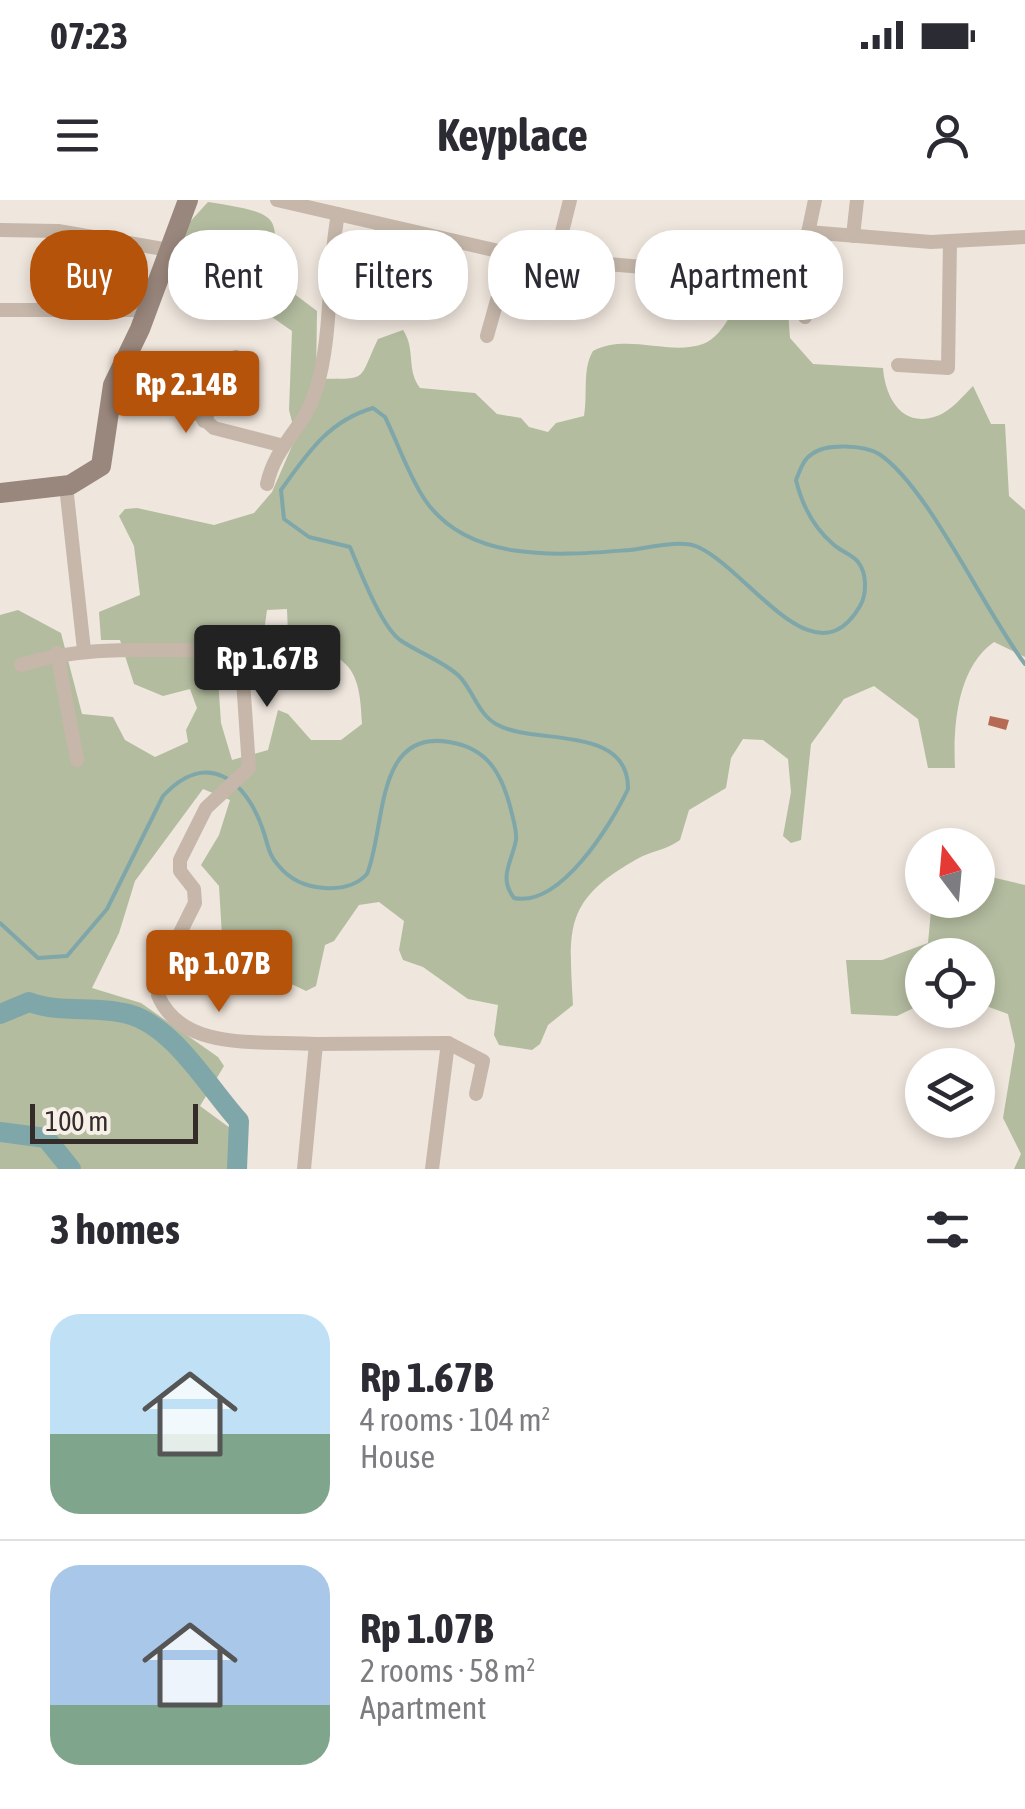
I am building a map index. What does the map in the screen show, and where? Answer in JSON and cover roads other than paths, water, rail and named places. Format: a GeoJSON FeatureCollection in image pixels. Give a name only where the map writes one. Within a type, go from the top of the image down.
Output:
{"type":"FeatureCollection","features":[{"type":"Feature","properties":{"kind":"main road"},"geometry":{"type":"LineString","coordinates":[[177,230],[188,200]]}},
{"type":"Feature","properties":{"kind":"main road"},"geometry":{"type":"LineString","coordinates":[[148,310],[168,253]]}},
{"type":"Feature","properties":{"kind":"main road"},"geometry":{"type":"LineString","coordinates":[[0,493],[66,486],[84,480],[101,466],[114,385],[144,320]]}},
{"type":"Feature","properties":{"kind":"street"},"geometry":{"type":"LineString","coordinates":[[277,200],[488,249]]}},
{"type":"Feature","properties":{"kind":"street"},"geometry":{"type":"LineString","coordinates":[[562,230],[570,200]]}},
{"type":"Feature","properties":{"kind":"street"},"geometry":{"type":"LineString","coordinates":[[808,230],[815,200]]}},
{"type":"Feature","properties":{"kind":"street"},"geometry":{"type":"LineString","coordinates":[[853,236],[857,200]]}},
{"type":"Feature","properties":{"kind":"street"},"geometry":{"type":"LineString","coordinates":[[267,484],[280,445],[308,414],[322,370],[338,214]]}},
{"type":"Feature","properties":{"kind":"street"},"geometry":{"type":"LineString","coordinates":[[0,230],[58,231],[168,250]]}},
{"type":"Feature","properties":{"kind":"street"},"geometry":{"type":"LineString","coordinates":[[843,235],[950,241],[1025,237]]}},
{"type":"Feature","properties":{"kind":"street"},"geometry":{"type":"LineString","coordinates":[[898,365],[948,368],[950,241]]}},
{"type":"Feature","properties":{"kind":"street"},"geometry":{"type":"LineString","coordinates":[[0,310],[30,310]]}},
{"type":"Feature","properties":{"kind":"street"},"geometry":{"type":"LineString","coordinates":[[487,336],[491,320]]}},
{"type":"Feature","properties":{"kind":"street"},"geometry":{"type":"LineString","coordinates":[[130,352],[204,421],[231,435],[280,445]]}},
{"type":"Feature","properties":{"kind":"street"},"geometry":{"type":"LineString","coordinates":[[204,421],[236,358]]}},
{"type":"Feature","properties":{"kind":"street"},"geometry":{"type":"LineString","coordinates":[[66,486],[84,650]]}},
{"type":"Feature","properties":{"kind":"street"},"geometry":{"type":"LineString","coordinates":[[20,666],[84,650],[241,651],[278,646]]}},
{"type":"Feature","properties":{"kind":"street"},"geometry":{"type":"LineString","coordinates":[[241,651],[250,758],[236,784],[206,808],[180,860],[180,871],[194,889],[195,903],[170,951],[158,994],[170,1017],[200,1036],[316,1044],[448,1043],[482,1062],[476,1094]]}},
{"type":"Feature","properties":{"kind":"street"},"geometry":{"type":"LineString","coordinates":[[57,654],[77,760]]}},
{"type":"Feature","properties":{"kind":"street"},"geometry":{"type":"LineString","coordinates":[[432,1169],[448,1043]]}},
{"type":"Feature","properties":{"kind":"street"},"geometry":{"type":"LineString","coordinates":[[304,1169],[316,1044]]}},
{"type":"Feature","properties":{"kind":"waterway"},"geometry":{"type":"LineString","coordinates":[[0,923],[38,958],[67,956],[107,909],[163,796],[194,774],[223,776],[235,784],[256,812],[272,857],[298,882],[337,888],[353,884],[367,874],[395,766],[407,751],[425,742],[449,742],[474,750],[498,774],[516,832],[507,876],[514,898],[531,898],[549,890],[597,842],[628,789],[624,768],[613,754],[596,745],[512,730],[490,720],[459,676],[393,633],[350,547],[309,537],[284,519],[281,490],[310,452],[343,421],[373,408],[385,417],[425,500],[444,521],[467,536],[492,546],[548,554],[691,545],[718,560],[782,615],[803,628],[823,633],[842,627],[860,606],[864,578],[856,560],[833,544],[814,523],[796,480],[806,459],[818,450],[845,447],[872,451],[898,470],[917,493],[1025,664]]}},
{"type":"Feature","properties":{"kind":"waterway"},"geometry":{"type":"LineString","coordinates":[[0,1014],[29,1002],[53,1008],[116,1011],[145,1021],[175,1044],[239,1121],[237,1169]]}},
{"type":"Feature","properties":{"kind":"waterway"},"geometry":{"type":"LineString","coordinates":[[0,1132],[46,1138],[71,1169]]}}]}
